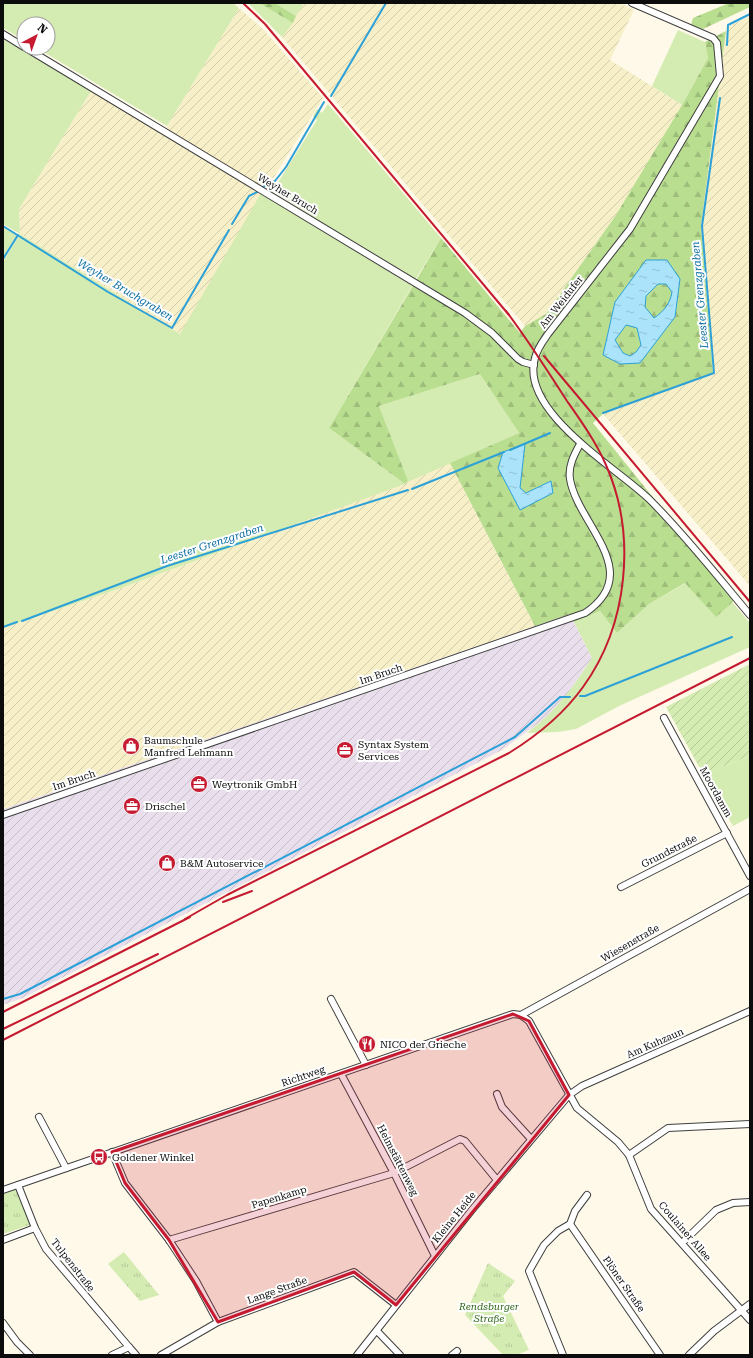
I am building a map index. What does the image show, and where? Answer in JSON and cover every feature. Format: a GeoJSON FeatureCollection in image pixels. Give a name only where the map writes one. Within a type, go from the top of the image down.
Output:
{"type":"FeatureCollection","features":[{"type":"Feature","properties":{"kind":"street","name":"Am Weidufer"},"geometry":{"type":"LineString","coordinates":[[632,3],[703,32],[713,38],[717,43],[720,76],[630,229],[538,349],[534,364],[535,382],[541,396],[555,417],[580,444],[650,500],[750,616]]}},
{"type":"Feature","properties":{"kind":"street","name":"Weyher Bruch"},"geometry":{"type":"LineString","coordinates":[[3,34],[16,42]]}},
{"type":"Feature","properties":{"kind":"street","name":"Weyher Bruch"},"geometry":{"type":"LineString","coordinates":[[40,56],[465,313],[492,333],[518,359],[523,362],[534,364]]}},
{"type":"Feature","properties":{"kind":"street","name":"Im Bruch"},"geometry":{"type":"LineString","coordinates":[[3,815],[585,613],[595,606],[602,596],[610,580],[610,572],[606,553],[573,489],[570,478],[571,461],[580,444]]}},
{"type":"Feature","properties":{"kind":"street","name":"Moordamm"},"geometry":{"type":"LineString","coordinates":[[664,718],[750,876]]}},
{"type":"Feature","properties":{"kind":"street","name":"Grundstraße"},"geometry":{"type":"LineString","coordinates":[[621,887],[727,833]]}},
{"type":"Feature","properties":{"kind":"street","name":"Wiesenstraße"},"geometry":{"type":"LineString","coordinates":[[521,1015],[750,889]]}},
{"type":"Feature","properties":{"kind":"street"},"geometry":{"type":"LineString","coordinates":[[331,999],[366,1065]]}},
{"type":"Feature","properties":{"kind":"street","name":"Am Kuhzaun"},"geometry":{"type":"LineString","coordinates":[[569,1095],[582,1086],[750,1011]]}},
{"type":"Feature","properties":{"kind":"street","name":"Richtweg"},"geometry":{"type":"LineString","coordinates":[[3,1190],[513,1014],[521,1015]]}},
{"type":"Feature","properties":{"kind":"street"},"geometry":{"type":"LineString","coordinates":[[521,1015],[529,1021],[569,1095]]}},
{"type":"Feature","properties":{"kind":"street","name":"Heimstättenweg"},"geometry":{"type":"LineString","coordinates":[[341,1074],[394,1173],[435,1256]]}},
{"type":"Feature","properties":{"kind":"street"},"geometry":{"type":"LineString","coordinates":[[497,1094],[502,1107],[530,1139]]}},
{"type":"Feature","properties":{"kind":"street","name":"Kleine Heide"},"geometry":{"type":"LineString","coordinates":[[357,1355],[530,1139],[569,1095]]}},
{"type":"Feature","properties":{"kind":"street","name":"Coulainer Allee"},"geometry":{"type":"LineString","coordinates":[[569,1095],[577,1108],[618,1142],[629,1155],[651,1209],[750,1320]]}},
{"type":"Feature","properties":{"kind":"street"},"geometry":{"type":"LineString","coordinates":[[39,1117],[66,1168]]}},
{"type":"Feature","properties":{"kind":"street"},"geometry":{"type":"LineString","coordinates":[[629,1155],[668,1128],[750,1124]]}},
{"type":"Feature","properties":{"kind":"street","name":"Papenkamp"},"geometry":{"type":"LineString","coordinates":[[169,1240],[394,1173],[460,1139],[465,1141],[497,1180]]}},
{"type":"Feature","properties":{"kind":"street"},"geometry":{"type":"LineString","coordinates":[[112,1152],[125,1183],[169,1240],[196,1282],[218,1322]]}},
{"type":"Feature","properties":{"kind":"street","name":"Tulpenstraße"},"geometry":{"type":"LineString","coordinates":[[18,1185],[35,1228],[46,1249],[129,1347]]}},
{"type":"Feature","properties":{"kind":"street"},"geometry":{"type":"LineString","coordinates":[[563,1355],[529,1270],[544,1245],[558,1231],[570,1224],[576,1211],[587,1195]]}},
{"type":"Feature","properties":{"kind":"street"},"geometry":{"type":"LineString","coordinates":[[682,1243],[716,1210],[733,1203],[750,1202]]}},
{"type":"Feature","properties":{"kind":"street","name":"Plöner Straße"},"geometry":{"type":"LineString","coordinates":[[570,1224],[660,1355]]}},
{"type":"Feature","properties":{"kind":"street"},"geometry":{"type":"LineString","coordinates":[[3,1240],[35,1228]]}},
{"type":"Feature","properties":{"kind":"street","name":"Lange Straße"},"geometry":{"type":"LineString","coordinates":[[161,1355],[218,1322],[354,1272],[396,1305]]}},
{"type":"Feature","properties":{"kind":"street"},"geometry":{"type":"LineString","coordinates":[[689,1355],[714,1331],[742,1312],[750,1304]]}},
{"type":"Feature","properties":{"kind":"street"},"geometry":{"type":"LineString","coordinates":[[3,1323],[17,1342],[30,1355]]}},
{"type":"Feature","properties":{"kind":"street"},"geometry":{"type":"LineString","coordinates":[[377,1331],[400,1355]]}},
{"type":"Feature","properties":{"kind":"street"},"geometry":{"type":"LineString","coordinates":[[112,1355],[129,1347],[136,1355]]}},
{"type":"Feature","properties":{"kind":"highlighted area"},"geometry":{"type":"Polygon","coordinates":[[[513,1014],[529,1021],[569,1095],[396,1305],[354,1272],[218,1322],[169,1240],[125,1183],[112,1152],[513,1014]]]}},
{"type":"Feature","properties":{"kind":"shaded area"},"geometry":{"type":"Polygon","coordinates":[[[304,3],[620,3],[634,10],[610,60],[682,105],[616,215],[546,314],[525,326],[282,37],[304,3]]]}},
{"type":"Feature","properties":{"kind":"shaded area"},"geometry":{"type":"Polygon","coordinates":[[[239,8],[263,29],[323,98],[274,177],[260,184],[261,193],[412,286],[180,334],[20,234],[19,209],[91,91],[165,135],[167,126],[239,8]]]}},
{"type":"Feature","properties":{"kind":"shaded area"},"geometry":{"type":"Polygon","coordinates":[[[750,16],[750,586],[603,414],[713,373],[701,226],[727,27],[750,16]]]}},
{"type":"Feature","properties":{"kind":"shaded area"},"geometry":{"type":"Polygon","coordinates":[[[450,463],[535,626],[3,809],[3,628],[121,588],[404,484],[450,463]]]}},
{"type":"Feature","properties":{"kind":"shaded area"},"geometry":{"type":"Polygon","coordinates":[[[570,614],[592,658],[567,695],[547,717],[502,750],[23,998],[3,1005],[3,809],[570,614]]]}},
{"type":"Feature","properties":{"kind":"green space"},"geometry":{"type":"Polygon","coordinates":[[[3,3],[233,3],[239,8],[167,126],[50,56],[56,56],[56,16],[16,16],[16,35],[3,28],[3,3]]]}},
{"type":"Feature","properties":{"kind":"green space"},"geometry":{"type":"Polygon","coordinates":[[[248,3],[259,3],[293,23],[282,37],[248,3]]]}},
{"type":"Feature","properties":{"kind":"green space"},"geometry":{"type":"Polygon","coordinates":[[[259,3],[275,3],[296,16],[293,23],[259,3]]]}},
{"type":"Feature","properties":{"kind":"green space"},"geometry":{"type":"Polygon","coordinates":[[[275,3],[304,3],[296,16],[275,3]]]}},
{"type":"Feature","properties":{"kind":"green space"},"geometry":{"type":"Polygon","coordinates":[[[729,3],[750,3],[750,7],[703,29],[691,25],[693,18],[729,3]]]}},
{"type":"Feature","properties":{"kind":"green space"},"geometry":{"type":"Polygon","coordinates":[[[678,30],[705,42],[708,58],[682,105],[652,86],[678,30]]]}},
{"type":"Feature","properties":{"kind":"green space"},"geometry":{"type":"Polygon","coordinates":[[[726,31],[701,226],[713,373],[603,414],[593,423],[656,501],[739,596],[716,617],[685,583],[649,604],[617,633],[600,611],[574,622],[570,614],[535,626],[450,463],[519,433],[480,374],[379,406],[408,481],[405,484],[329,428],[441,238],[520,333],[525,326],[546,314],[616,215],[682,105],[708,58],[705,42],[726,31]]]}},
{"type":"Feature","properties":{"kind":"green space"},"geometry":{"type":"Polygon","coordinates":[[[3,39],[16,47],[16,56],[32,56],[91,91],[19,209],[20,234],[3,224],[3,39]]]}},
{"type":"Feature","properties":{"kind":"green space"},"geometry":{"type":"Polygon","coordinates":[[[328,104],[441,238],[414,282],[270,189],[277,184],[317,120],[313,116],[317,109],[322,113],[328,104]]]}},
{"type":"Feature","properties":{"kind":"green space"},"geometry":{"type":"Polygon","coordinates":[[[261,193],[412,286],[329,428],[405,484],[121,588],[3,628],[3,262],[20,234],[180,334],[261,193]]]}},
{"type":"Feature","properties":{"kind":"green space"},"geometry":{"type":"Polygon","coordinates":[[[3,227],[17,235],[3,258],[3,227]]]}},
{"type":"Feature","properties":{"kind":"green space"},"geometry":{"type":"Polygon","coordinates":[[[480,374],[519,433],[408,482],[379,406],[480,374]]]}},
{"type":"Feature","properties":{"kind":"green space"},"geometry":{"type":"Polygon","coordinates":[[[686,583],[716,616],[732,602],[750,623],[750,647],[619,706],[576,729],[558,732],[527,733],[556,707],[592,658],[574,622],[600,611],[617,633],[649,604],[686,583]]]}},
{"type":"Feature","properties":{"kind":"green space"},"geometry":{"type":"Polygon","coordinates":[[[750,664],[750,756],[703,774],[666,707],[750,664]]]}},
{"type":"Feature","properties":{"kind":"green space"},"geometry":{"type":"Polygon","coordinates":[[[750,756],[750,817],[733,826],[703,774],[750,756]]]}},
{"type":"Feature","properties":{"kind":"green space"},"geometry":{"type":"Polygon","coordinates":[[[18,1189],[30,1225],[3,1234],[3,1194],[18,1189]]]}},
{"type":"Feature","properties":{"kind":"green space"},"geometry":{"type":"Polygon","coordinates":[[[124,1252],[159,1295],[140,1301],[108,1264],[124,1252]]]}},
{"type":"Feature","properties":{"kind":"green space","name":"Rendsburger Straße"},"geometry":{"type":"Polygon","coordinates":[[[488,1263],[515,1281],[503,1296],[529,1350],[516,1355],[503,1355],[465,1315],[488,1263]]]}},
{"type":"Feature","properties":{"kind":"water"},"geometry":{"type":"Polygon","coordinates":[[[646,260],[667,260],[680,279],[675,317],[640,363],[620,364],[603,355],[615,302],[646,260]],[[658,284],[646,296],[645,307],[654,318],[666,307],[672,292],[666,284],[658,284]],[[626,325],[615,340],[623,353],[630,356],[636,352],[641,345],[637,328],[626,325]]]}},
{"type":"Feature","properties":{"kind":"water"},"geometry":{"type":"Polygon","coordinates":[[[525,444],[520,488],[526,493],[551,481],[553,493],[520,510],[498,468],[503,452],[525,444]]]}},
{"type":"Feature","properties":{"kind":"waterway"},"geometry":{"type":"LineString","coordinates":[[331,96],[386,3]]}},
{"type":"Feature","properties":{"kind":"waterway","name":"Leester Grenzgraben"},"geometry":{"type":"LineString","coordinates":[[727,45],[728,25],[750,14]]}},
{"type":"Feature","properties":{"kind":"waterway","name":"Leester Grenzgraben"},"geometry":{"type":"LineString","coordinates":[[603,413],[714,373],[702,226],[720,98]]}},
{"type":"Feature","properties":{"kind":"waterway"},"geometry":{"type":"LineString","coordinates":[[263,187],[275,181],[286,167],[324,102]]}},
{"type":"Feature","properties":{"kind":"waterway"},"geometry":{"type":"LineString","coordinates":[[232,224],[249,196],[257,192]]}},
{"type":"Feature","properties":{"kind":"waterway","name":"Weyher Bruchgraben"},"geometry":{"type":"LineString","coordinates":[[3,226],[108,292],[172,328],[229,230]]}},
{"type":"Feature","properties":{"kind":"waterway","name":"Weyher Bruchgraben"},"geometry":{"type":"LineString","coordinates":[[3,259],[18,235]]}},
{"type":"Feature","properties":{"kind":"waterway","name":"Leester Grenzgraben"},"geometry":{"type":"LineString","coordinates":[[510,450],[550,433]]}},
{"type":"Feature","properties":{"kind":"waterway","name":"Leester Grenzgraben"},"geometry":{"type":"LineString","coordinates":[[412,489],[504,452]]}},
{"type":"Feature","properties":{"kind":"waterway","name":"Leester Grenzgraben"},"geometry":{"type":"LineString","coordinates":[[22,621],[167,566],[408,490]]}},
{"type":"Feature","properties":{"kind":"waterway","name":"Leester Grenzgraben"},"geometry":{"type":"LineString","coordinates":[[3,627],[17,622]]}},
{"type":"Feature","properties":{"kind":"waterway"},"geometry":{"type":"LineString","coordinates":[[580,696],[585,696],[732,637]]}},
{"type":"Feature","properties":{"kind":"waterway"},"geometry":{"type":"LineString","coordinates":[[3,999],[20,994],[515,737],[560,697],[570,697]]}},
{"type":"Feature","properties":{"kind":"railway"},"geometry":{"type":"LineString","coordinates":[[243,3],[265,24],[509,315]]}},
{"type":"Feature","properties":{"kind":"railway"},"geometry":{"type":"LineString","coordinates":[[185,919],[227,895],[509,753],[540,732],[567,707],[583,687],[598,663],[610,636],[618,608],[623,579],[624,550],[622,520],[616,492],[606,465],[593,440],[530,344],[506,311]]}},
{"type":"Feature","properties":{"kind":"railway"},"geometry":{"type":"LineString","coordinates":[[544,356],[750,602]]}},
{"type":"Feature","properties":{"kind":"railway"},"geometry":{"type":"LineString","coordinates":[[3,1040],[750,658]]}},
{"type":"Feature","properties":{"kind":"railway"},"geometry":{"type":"LineString","coordinates":[[223,902],[252,891]]}},
{"type":"Feature","properties":{"kind":"railway"},"geometry":{"type":"LineString","coordinates":[[3,1012],[190,917]]}},
{"type":"Feature","properties":{"kind":"railway"},"geometry":{"type":"LineString","coordinates":[[3,1029],[158,954]]}},
{"type":"Feature","properties":{"kind":"place","name":"Baumschule Manfred Lehmann"},"geometry":{"type":"Point","coordinates":[131,746]}},
{"type":"Feature","properties":{"kind":"place","name":"Syntax System Services"},"geometry":{"type":"Point","coordinates":[345,750]}},
{"type":"Feature","properties":{"kind":"place","name":"Weytronik GmbH"},"geometry":{"type":"Point","coordinates":[199,784]}},
{"type":"Feature","properties":{"kind":"place","name":"Drischel"},"geometry":{"type":"Point","coordinates":[132,806]}},
{"type":"Feature","properties":{"kind":"place","name":"B&M Autoservice"},"geometry":{"type":"Point","coordinates":[167,863]}},
{"type":"Feature","properties":{"kind":"place","name":"NICO der Grieche"},"geometry":{"type":"Point","coordinates":[367,1044]}},
{"type":"Feature","properties":{"kind":"place","name":"Goldener Winkel"},"geometry":{"type":"Point","coordinates":[99,1157]}}]}
